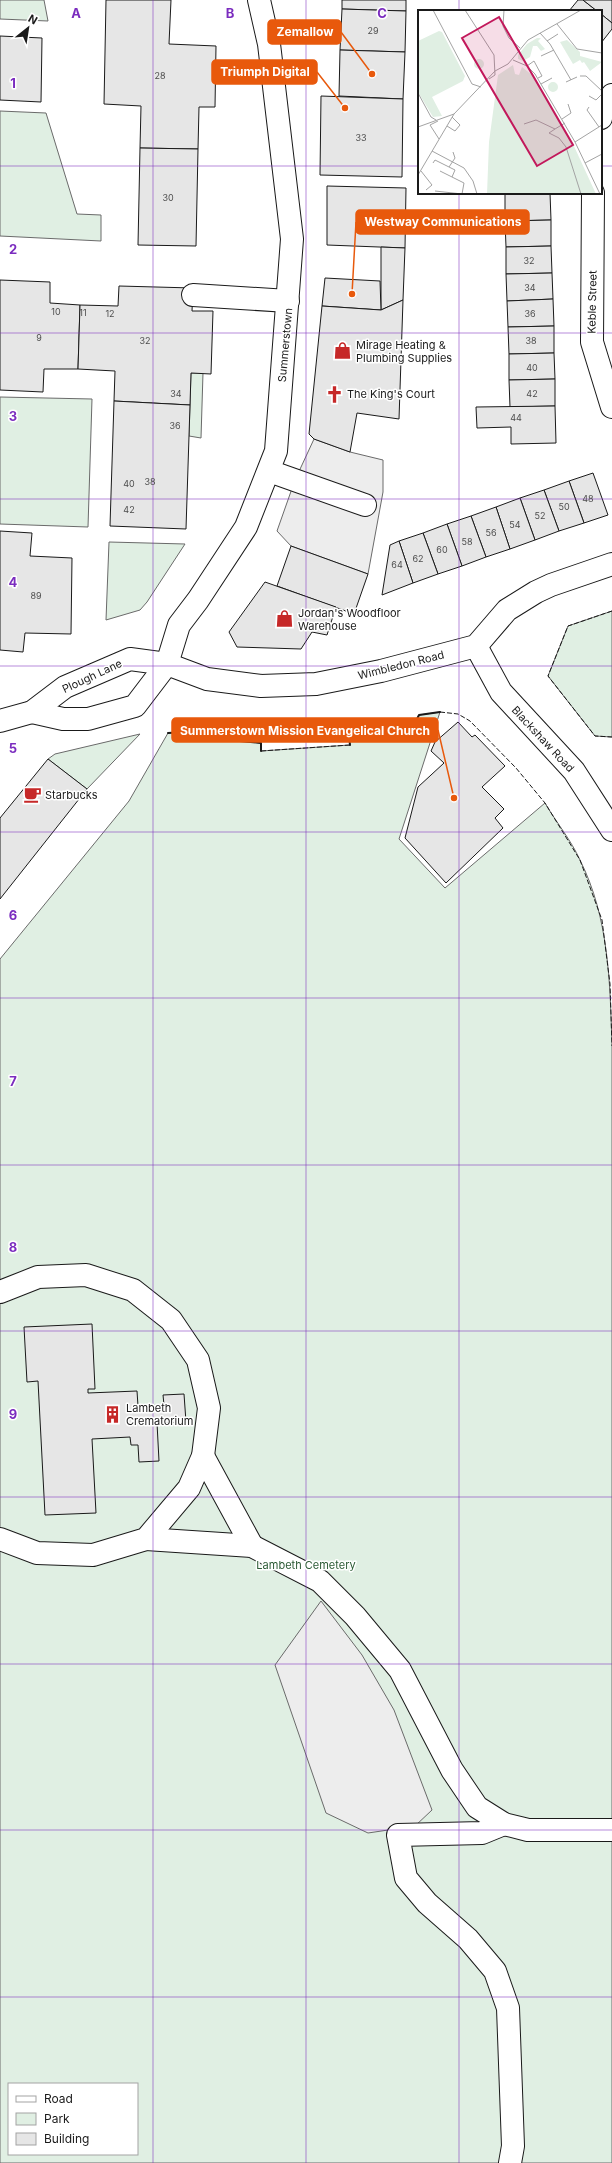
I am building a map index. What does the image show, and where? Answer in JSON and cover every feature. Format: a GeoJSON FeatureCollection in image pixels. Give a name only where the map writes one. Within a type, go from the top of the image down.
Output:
{"type":"FeatureCollection","features":[{"type":"Feature","properties":{"kind":"main road","name":"Summerstown"},"geometry":{"type":"LineString","coordinates":[[167,664],[179,625],[198,600],[246,527],[276,451],[292,239],[269,44],[259,0]]}},
{"type":"Feature","properties":{"kind":"main road"},"geometry":{"type":"LineString","coordinates":[[602,114],[604,105],[612,95]]}},
{"type":"Feature","properties":{"kind":"main road","name":"Keble Street"},"geometry":{"type":"LineString","coordinates":[[593,194],[592,342],[608,381],[612,408]]}},
{"type":"Feature","properties":{"kind":"main road"},"geometry":{"type":"LineString","coordinates":[[193,295],[288,301]]}},
{"type":"Feature","properties":{"kind":"main road"},"geometry":{"type":"LineString","coordinates":[[269,471],[365,505]]}},
{"type":"Feature","properties":{"kind":"main road"},"geometry":{"type":"LineString","coordinates":[[476,646],[507,610],[536,592],[551,585],[612,564]]}},
{"type":"Feature","properties":{"kind":"main road","name":"Wimbledon Road"},"geometry":{"type":"LineString","coordinates":[[167,664],[207,679],[261,686],[316,684],[381,671],[476,646]]}},
{"type":"Feature","properties":{"kind":"main road","name":"Blackshaw Road"},"geometry":{"type":"LineString","coordinates":[[476,646],[501,692],[574,771],[612,830]]}},
{"type":"Feature","properties":{"kind":"main road","name":"Plough Lane"},"geometry":{"type":"LineString","coordinates":[[0,721],[32,712],[65,687],[130,658],[167,664],[135,706],[88,719],[63,719],[32,712]]}},
{"type":"Feature","properties":{"kind":"main road"},"geometry":{"type":"LineString","coordinates":[[0,1292],[38,1277],[86,1275],[133,1290],[171,1320],[198,1360],[209,1408],[204,1456],[189,1488],[146,1539]]}},
{"type":"Feature","properties":{"kind":"main road"},"geometry":{"type":"LineString","coordinates":[[204,1456],[252,1546]]}},
{"type":"Feature","properties":{"kind":"main road"},"geometry":{"type":"LineString","coordinates":[[0,1539],[37,1553],[93,1554],[146,1539],[252,1546],[320,1581],[354,1616],[400,1670],[452,1770],[477,1807],[504,1824],[528,1830],[612,1830]]}},
{"type":"Feature","properties":{"kind":"main road"},"geometry":{"type":"LineString","coordinates":[[504,1824],[482,1833],[398,1835],[406,1878],[427,1903],[468,1939],[495,1971],[508,2008],[513,2146],[510,2163]]}},
{"type":"Feature","properties":{"kind":"green space"},"geometry":{"type":"Polygon","coordinates":[[[0,0],[44,0],[48,21],[0,19],[0,0]]]}},
{"type":"Feature","properties":{"kind":"green space"},"geometry":{"type":"Polygon","coordinates":[[[0,111],[46,113],[77,214],[101,215],[101,241],[0,236],[0,111]]]}},
{"type":"Feature","properties":{"kind":"green space"},"geometry":{"type":"Polygon","coordinates":[[[191,373],[203,373],[201,438],[189,436],[191,373]]]}},
{"type":"Feature","properties":{"kind":"green space"},"geometry":{"type":"Polygon","coordinates":[[[0,397],[92,399],[88,527],[0,524],[0,397]]]}},
{"type":"Feature","properties":{"kind":"green space"},"geometry":{"type":"Polygon","coordinates":[[[109,542],[185,544],[147,602],[140,610],[106,620],[109,542]]]}},
{"type":"Feature","properties":{"kind":"green space"},"geometry":{"type":"Polygon","coordinates":[[[612,611],[612,737],[595,736],[548,676],[568,626],[612,611]]]}},
{"type":"Feature","properties":{"kind":"green space","name":"Lambeth Cemetery"},"geometry":{"type":"Polygon","coordinates":[[[440,712],[399,839],[445,888],[545,803],[572,845],[590,882],[597,905],[606,951],[609,974],[612,1046],[612,2163],[0,2163],[0,959],[129,801],[168,733],[186,732],[186,736],[261,743],[261,751],[350,745],[349,737],[417,719],[419,715],[440,712]]]}},
{"type":"Feature","properties":{"kind":"green space"},"geometry":{"type":"Polygon","coordinates":[[[140,734],[87,789],[48,759],[55,754],[140,734]]]}},
{"type":"Feature","properties":{"kind":"shaded area"},"geometry":{"type":"Polygon","coordinates":[[[314,439],[350,452],[383,460],[383,492],[368,574],[291,546],[277,531],[295,480],[314,439]]]}},
{"type":"Feature","properties":{"kind":"shaded area"},"geometry":{"type":"Polygon","coordinates":[[[321,1601],[362,1655],[394,1710],[432,1810],[415,1826],[368,1833],[326,1813],[275,1665],[321,1601]]]}},
{"type":"Feature","properties":{"kind":"building"},"geometry":{"type":"Polygon","coordinates":[[[106,0],[171,0],[169,44],[216,46],[215,107],[199,107],[198,149],[140,148],[141,106],[104,104],[106,0]]]}},
{"type":"Feature","properties":{"kind":"building"},"geometry":{"type":"Polygon","coordinates":[[[342,0],[406,0],[406,11],[342,9],[342,0]]]}},
{"type":"Feature","properties":{"kind":"building"},"geometry":{"type":"Polygon","coordinates":[[[578,0],[583,0],[596,10],[570,10],[578,0]]]}},
{"type":"Feature","properties":{"kind":"building"},"geometry":{"type":"Polygon","coordinates":[[[583,0],[612,0],[612,23],[602,15],[602,10],[596,10],[583,0]]]}},
{"type":"Feature","properties":{"kind":"building"},"geometry":{"type":"Polygon","coordinates":[[[342,9],[406,11],[405,52],[340,50],[342,9]]]}},
{"type":"Feature","properties":{"kind":"building"},"geometry":{"type":"Polygon","coordinates":[[[602,15],[612,23],[612,29],[602,42],[602,15]]]}},
{"type":"Feature","properties":{"kind":"building"},"geometry":{"type":"Polygon","coordinates":[[[0,36],[42,38],[41,102],[0,100],[0,36]]]}},
{"type":"Feature","properties":{"kind":"building"},"geometry":{"type":"Polygon","coordinates":[[[340,50],[405,52],[403,99],[339,96],[340,50]]]}},
{"type":"Feature","properties":{"kind":"building"},"geometry":{"type":"Polygon","coordinates":[[[321,96],[403,99],[402,177],[320,175],[321,96]]]}},
{"type":"Feature","properties":{"kind":"building"},"geometry":{"type":"Polygon","coordinates":[[[140,148],[198,149],[196,246],[138,245],[140,148]]]}},
{"type":"Feature","properties":{"kind":"building"},"geometry":{"type":"Polygon","coordinates":[[[327,186],[406,188],[405,248],[327,245],[327,186]]]}},
{"type":"Feature","properties":{"kind":"building"},"geometry":{"type":"Polygon","coordinates":[[[505,194],[550,194],[551,220],[505,221],[505,194]]]}},
{"type":"Feature","properties":{"kind":"building"},"geometry":{"type":"Polygon","coordinates":[[[551,220],[551,246],[506,247],[505,221],[551,220]]]}},
{"type":"Feature","properties":{"kind":"building"},"geometry":{"type":"Polygon","coordinates":[[[551,246],[552,273],[506,274],[506,247],[551,246]]]}},
{"type":"Feature","properties":{"kind":"building"},"geometry":{"type":"Polygon","coordinates":[[[381,247],[405,248],[403,300],[381,310],[381,247]]]}},
{"type":"Feature","properties":{"kind":"building"},"geometry":{"type":"Polygon","coordinates":[[[552,273],[553,299],[507,301],[506,274],[552,273]]]}},
{"type":"Feature","properties":{"kind":"building"},"geometry":{"type":"Polygon","coordinates":[[[325,278],[380,281],[381,310],[322,306],[325,278]]]}},
{"type":"Feature","properties":{"kind":"building"},"geometry":{"type":"Polygon","coordinates":[[[0,280],[50,282],[50,303],[80,305],[78,369],[44,369],[43,392],[0,390],[0,280]]]}},
{"type":"Feature","properties":{"kind":"building"},"geometry":{"type":"Polygon","coordinates":[[[119,286],[193,288],[192,311],[213,311],[211,374],[191,373],[190,405],[114,401],[115,371],[78,369],[80,305],[118,306],[119,286]]]}},
{"type":"Feature","properties":{"kind":"building"},"geometry":{"type":"Polygon","coordinates":[[[553,299],[554,326],[508,327],[507,301],[553,299]]]}},
{"type":"Feature","properties":{"kind":"building"},"geometry":{"type":"Polygon","coordinates":[[[403,300],[399,419],[357,413],[350,452],[314,439],[309,434],[322,306],[381,310],[403,300]]]}},
{"type":"Feature","properties":{"kind":"building"},"geometry":{"type":"Polygon","coordinates":[[[554,326],[554,353],[509,354],[508,327],[554,326]]]}},
{"type":"Feature","properties":{"kind":"building"},"geometry":{"type":"Polygon","coordinates":[[[554,353],[555,379],[509,380],[509,354],[554,353]]]}},
{"type":"Feature","properties":{"kind":"building"},"geometry":{"type":"Polygon","coordinates":[[[555,379],[555,406],[510,407],[509,380],[555,379]]]}},
{"type":"Feature","properties":{"kind":"building"},"geometry":{"type":"Polygon","coordinates":[[[114,401],[190,405],[186,529],[110,526],[114,401]]]}},
{"type":"Feature","properties":{"kind":"building"},"geometry":{"type":"Polygon","coordinates":[[[555,406],[556,443],[511,444],[511,427],[477,428],[476,407],[555,406]]]}},
{"type":"Feature","properties":{"kind":"building"},"geometry":{"type":"Polygon","coordinates":[[[593,473],[608,515],[584,523],[569,481],[593,473]]]}},
{"type":"Feature","properties":{"kind":"building"},"geometry":{"type":"Polygon","coordinates":[[[569,481],[584,523],[559,531],[544,490],[569,481]]]}},
{"type":"Feature","properties":{"kind":"building"},"geometry":{"type":"Polygon","coordinates":[[[544,490],[559,531],[535,540],[520,498],[544,490]]]}},
{"type":"Feature","properties":{"kind":"building"},"geometry":{"type":"Polygon","coordinates":[[[520,498],[535,540],[510,549],[496,507],[520,498]]]}},
{"type":"Feature","properties":{"kind":"building"},"geometry":{"type":"Polygon","coordinates":[[[496,507],[510,549],[486,557],[471,516],[496,507]]]}},
{"type":"Feature","properties":{"kind":"building"},"geometry":{"type":"Polygon","coordinates":[[[471,516],[486,557],[462,566],[447,524],[471,516]]]}},
{"type":"Feature","properties":{"kind":"building"},"geometry":{"type":"Polygon","coordinates":[[[447,524],[462,566],[438,574],[423,533],[447,524]]]}},
{"type":"Feature","properties":{"kind":"building"},"geometry":{"type":"Polygon","coordinates":[[[0,531],[32,533],[30,556],[72,558],[71,634],[25,633],[23,652],[0,650],[0,531]]]}},
{"type":"Feature","properties":{"kind":"building"},"geometry":{"type":"Polygon","coordinates":[[[423,533],[438,574],[413,583],[399,541],[423,533]]]}},
{"type":"Feature","properties":{"kind":"building"},"geometry":{"type":"Polygon","coordinates":[[[399,541],[413,583],[382,595],[390,545],[399,541]]]}},
{"type":"Feature","properties":{"kind":"building"},"geometry":{"type":"Polygon","coordinates":[[[291,546],[368,574],[354,614],[277,586],[291,546]]]}},
{"type":"Feature","properties":{"kind":"building","name":"Jordan's Woodfloor Warehouse"},"geometry":{"type":"Polygon","coordinates":[[[265,582],[336,607],[327,635],[312,632],[301,649],[237,647],[229,632],[265,582]]]}},
{"type":"Feature","properties":{"kind":"building"},"geometry":{"type":"Polygon","coordinates":[[[458,722],[472,737],[475,735],[505,766],[482,787],[504,809],[495,818],[503,828],[446,883],[405,838],[418,787],[444,763],[431,751],[435,742],[458,722]]]}},
{"type":"Feature","properties":{"kind":"building"},"geometry":{"type":"Polygon","coordinates":[[[48,759],[87,789],[0,899],[0,818],[48,759]]]}},
{"type":"Feature","properties":{"kind":"building","name":"Lambeth Crematorium"},"geometry":{"type":"Polygon","coordinates":[[[92,1324],[95,1389],[88,1389],[88,1393],[137,1391],[138,1406],[164,1405],[163,1395],[184,1394],[186,1422],[157,1423],[159,1461],[139,1462],[138,1445],[131,1445],[130,1437],[92,1439],[96,1513],[45,1515],[38,1381],[27,1382],[24,1327],[92,1324]]]}},
{"type":"Feature","properties":{"kind":"fence"},"geometry":{"type":"LineString","coordinates":[[612,611],[568,626],[548,676],[595,736],[612,737]]}},
{"type":"Feature","properties":{"kind":"fence"},"geometry":{"type":"LineString","coordinates":[[440,712],[458,714],[470,721],[516,768],[545,803],[580,860],[602,920],[610,984],[612,1046]]}},
{"type":"Feature","properties":{"kind":"fence"},"geometry":{"type":"LineString","coordinates":[[261,751],[350,745]]}},
{"type":"Feature","properties":{"kind":"wall"},"geometry":{"type":"LineString","coordinates":[[350,745],[349,737],[417,719],[419,715],[440,712]]}},
{"type":"Feature","properties":{"kind":"wall"},"geometry":{"type":"LineString","coordinates":[[168,733],[186,732],[186,736],[261,743],[261,751]]}},
{"type":"Feature","properties":{"kind":"place","name":"Zemallow"},"geometry":{"type":"Point","coordinates":[372,74]}},
{"type":"Feature","properties":{"kind":"place","name":"Triumph Digital"},"geometry":{"type":"Point","coordinates":[345,108]}},
{"type":"Feature","properties":{"kind":"place","name":"Westway Communications"},"geometry":{"type":"Point","coordinates":[352,294]}},
{"type":"Feature","properties":{"kind":"place","name":"Mirage Heating & Plumbing Supplies"},"geometry":{"type":"Point","coordinates":[343,351]}},
{"type":"Feature","properties":{"kind":"place","name":"The King's Court"},"geometry":{"type":"Point","coordinates":[334,394]}},
{"type":"Feature","properties":{"kind":"place","name":"Jordan's Woodfloor Warehouse"},"geometry":{"type":"Point","coordinates":[285,619]}},
{"type":"Feature","properties":{"kind":"place","name":"Starbucks"},"geometry":{"type":"Point","coordinates":[32,795]}},
{"type":"Feature","properties":{"kind":"place","name":"Summerstown Mission Evangelical Church"},"geometry":{"type":"Point","coordinates":[454,798]}},
{"type":"Feature","properties":{"kind":"place","name":"Lambeth Crematorium"},"geometry":{"type":"Point","coordinates":[113,1414]}}]}
